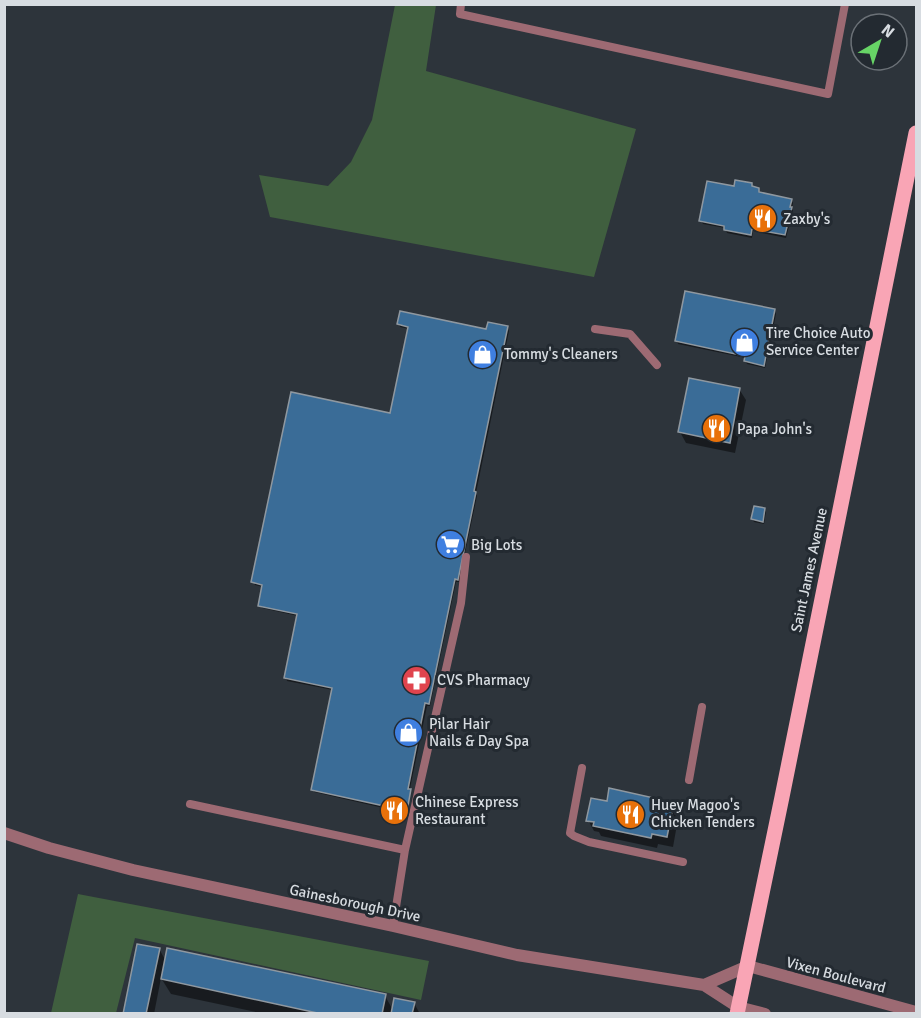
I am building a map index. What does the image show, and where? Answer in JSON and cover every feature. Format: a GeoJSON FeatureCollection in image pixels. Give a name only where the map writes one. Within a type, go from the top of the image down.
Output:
{"type":"FeatureCollection","features":[{"type":"Feature","properties":{"kind":"main road","name":"Saint James Avenue"},"geometry":{"type":"LineString","coordinates":[[737,1010],[748,966],[916,133]]}},
{"type":"Feature","properties":{"kind":"street","name":"Gainesborough Drive"},"geometry":{"type":"LineString","coordinates":[[4,833],[49,848],[133,870],[517,955],[704,985],[737,1010]]}},
{"type":"Feature","properties":{"kind":"street"},"geometry":{"type":"LineString","coordinates":[[704,985],[748,966]]}},
{"type":"Feature","properties":{"kind":"street","name":"Vixen Boulevard"},"geometry":{"type":"LineString","coordinates":[[748,966],[916,1012]]}},
{"type":"Feature","properties":{"kind":"street"},"geometry":{"type":"LineString","coordinates":[[737,1010],[765,1014]]}},
{"type":"Feature","properties":{"kind":"lane"},"geometry":{"type":"LineString","coordinates":[[461,4],[460,14],[828,94],[845,4]]}},
{"type":"Feature","properties":{"kind":"lane"},"geometry":{"type":"LineString","coordinates":[[595,329],[630,334],[657,365]]}},
{"type":"Feature","properties":{"kind":"lane"},"geometry":{"type":"LineString","coordinates":[[393,926],[405,850],[461,603],[466,557]]}},
{"type":"Feature","properties":{"kind":"lane"},"geometry":{"type":"LineString","coordinates":[[689,780],[702,707]]}},
{"type":"Feature","properties":{"kind":"lane"},"geometry":{"type":"LineString","coordinates":[[582,768],[570,832],[574,836],[589,842],[683,862]]}},
{"type":"Feature","properties":{"kind":"lane"},"geometry":{"type":"LineString","coordinates":[[190,804],[405,850]]}},
{"type":"Feature","properties":{"kind":"green space"},"geometry":{"type":"Polygon","coordinates":[[[395,5],[436,5],[426,71],[636,129],[594,277],[270,217],[259,175],[328,186],[351,162],[372,120],[395,5]]]}},
{"type":"Feature","properties":{"kind":"green space"},"geometry":{"type":"Polygon","coordinates":[[[78,894],[429,961],[421,1000],[135,938],[116,1013],[51,1013],[78,894]]]}},
{"type":"Feature","properties":{"kind":"building"},"geometry":{"type":"Polygon","coordinates":[[[735,180],[752,183],[752,186],[759,188],[759,192],[792,199],[785,235],[752,229],[751,235],[724,230],[724,226],[699,221],[707,181],[734,186],[735,180]]]}},
{"type":"Feature","properties":{"kind":"building"},"geometry":{"type":"Polygon","coordinates":[[[685,291],[775,309],[764,366],[744,361],[745,356],[675,341],[685,291]]]}},
{"type":"Feature","properties":{"kind":"building"},"geometry":{"type":"Polygon","coordinates":[[[400,311],[486,329],[488,322],[508,326],[458,580],[455,579],[429,704],[425,703],[408,789],[411,789],[407,811],[311,790],[332,688],[284,678],[297,614],[258,606],[262,585],[251,582],[291,392],[390,413],[408,327],[397,324],[400,311]]]}},
{"type":"Feature","properties":{"kind":"building"},"geometry":{"type":"Polygon","coordinates":[[[689,378],[740,388],[730,443],[678,432],[689,378]]]}},
{"type":"Feature","properties":{"kind":"building"},"geometry":{"type":"Polygon","coordinates":[[[754,506],[765,508],[763,522],[751,519],[754,506]]]}},
{"type":"Feature","properties":{"kind":"building","name":"Huey Magoo's Chicken Tenders"},"geometry":{"type":"Polygon","coordinates":[[[609,788],[654,798],[653,802],[673,807],[667,837],[652,834],[651,838],[593,826],[594,822],[586,821],[591,798],[607,801],[609,788]]]}},
{"type":"Feature","properties":{"kind":"building"},"geometry":{"type":"Polygon","coordinates":[[[137,944],[160,948],[146,1014],[123,1014],[137,944]]]}},
{"type":"Feature","properties":{"kind":"building"},"geometry":{"type":"Polygon","coordinates":[[[167,948],[386,994],[382,1014],[322,1014],[161,979],[167,948]]]}},
{"type":"Feature","properties":{"kind":"building"},"geometry":{"type":"Polygon","coordinates":[[[394,998],[415,1002],[412,1014],[391,1014],[394,998]]]}},
{"type":"Feature","properties":{"kind":"place","name":"Zaxby's"},"geometry":{"type":"Point","coordinates":[762,219]}},
{"type":"Feature","properties":{"kind":"place","name":"Tire Choice Auto Service Center"},"geometry":{"type":"Point","coordinates":[745,342]}},
{"type":"Feature","properties":{"kind":"place","name":"Tommy's Cleaners"},"geometry":{"type":"Point","coordinates":[483,354]}},
{"type":"Feature","properties":{"kind":"place","name":"Papa John's"},"geometry":{"type":"Point","coordinates":[716,429]}},
{"type":"Feature","properties":{"kind":"place","name":"Big Lots"},"geometry":{"type":"Point","coordinates":[450,545]}},
{"type":"Feature","properties":{"kind":"place","name":"CVS Pharmacy"},"geometry":{"type":"Point","coordinates":[416,680]}},
{"type":"Feature","properties":{"kind":"place","name":"Pilar Hair Nails & Day Spa"},"geometry":{"type":"Point","coordinates":[408,733]}},
{"type":"Feature","properties":{"kind":"place","name":"Chinese Express Restaurant"},"geometry":{"type":"Point","coordinates":[394,811]}},
{"type":"Feature","properties":{"kind":"place","name":"Huey Magoo's Chicken Tenders"},"geometry":{"type":"Point","coordinates":[630,814]}}]}
